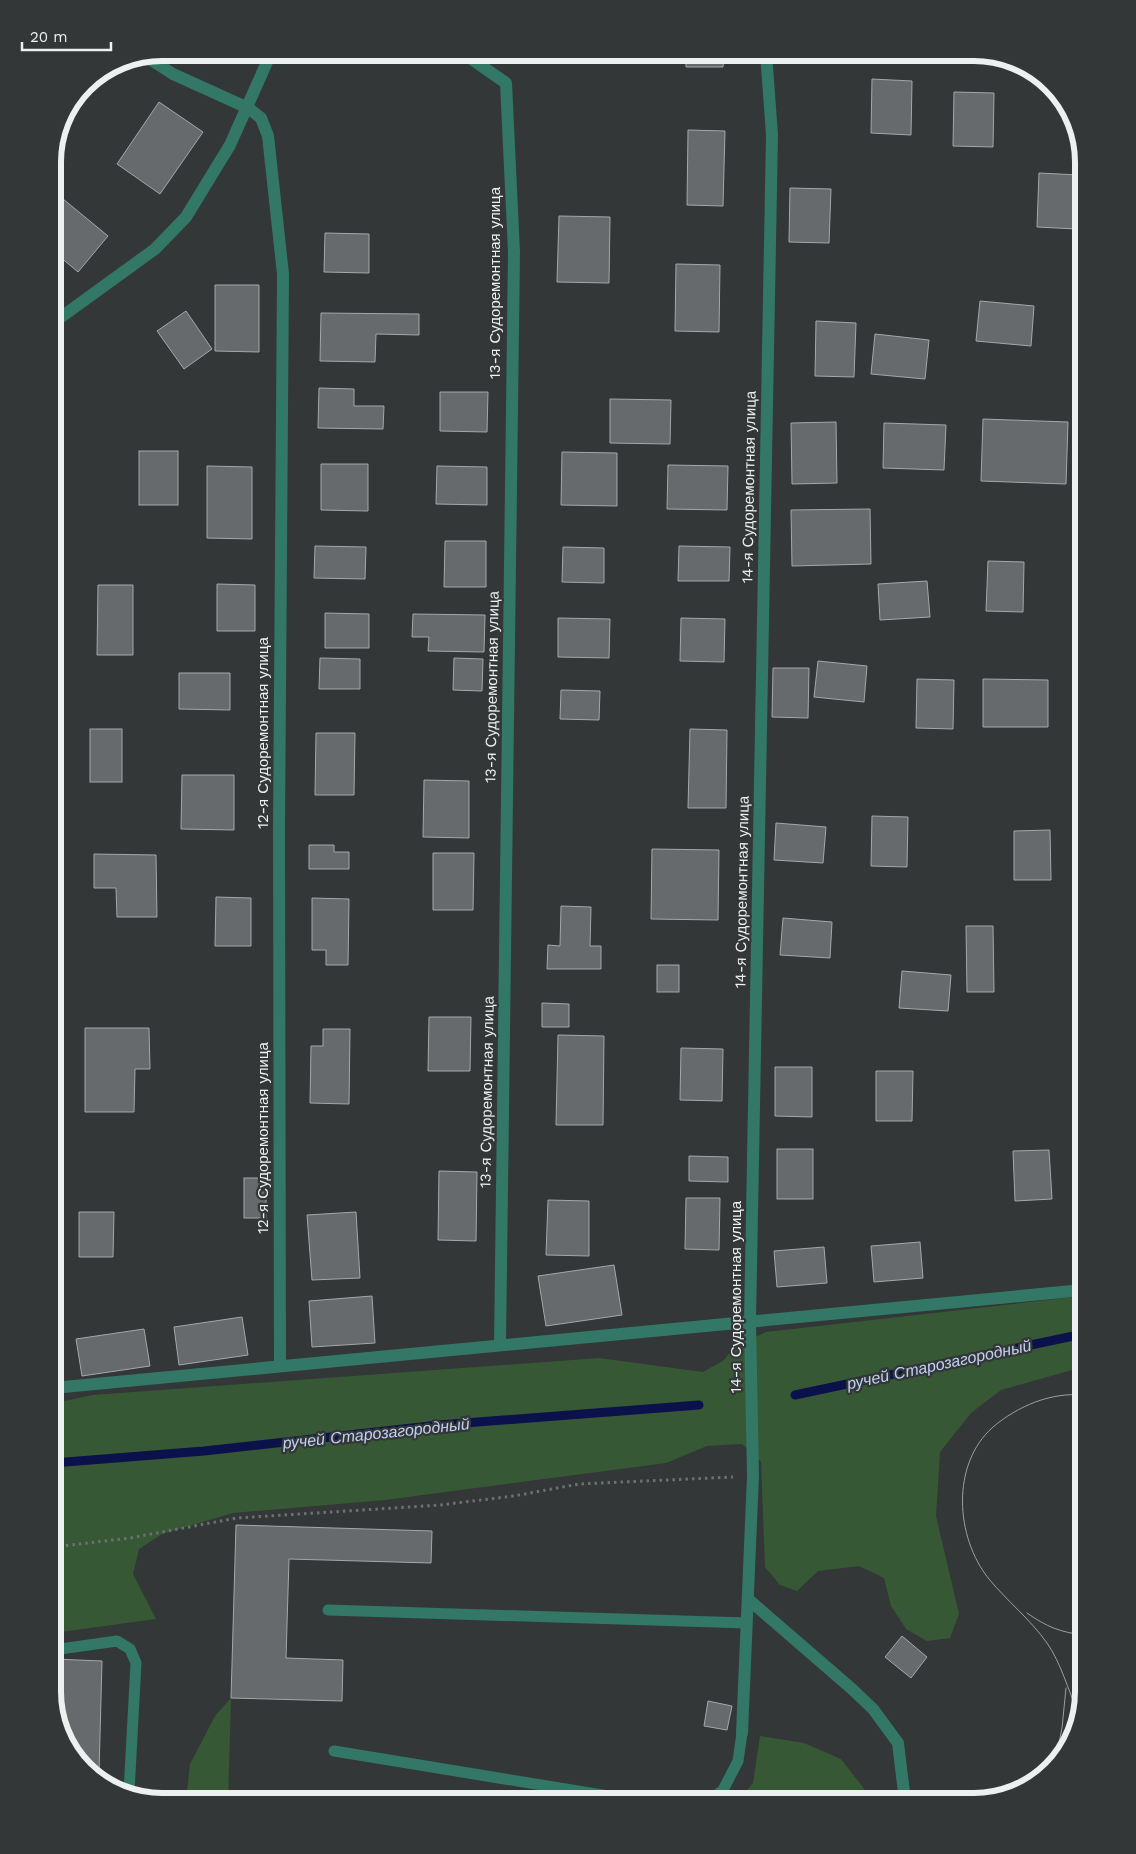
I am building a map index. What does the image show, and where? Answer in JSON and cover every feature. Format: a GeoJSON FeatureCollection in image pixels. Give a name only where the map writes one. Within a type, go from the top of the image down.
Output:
{"type":"FeatureCollection","features":[{"type":"Feature","properties":{"kind":"street"},"geometry":{"type":"LineString","coordinates":[[61,317],[155,249],[186,217],[230,145],[267,61]]}},
{"type":"Feature","properties":{"kind":"street","name":"13-я Судоремонтная улица"},"geometry":{"type":"LineString","coordinates":[[474,61],[506,83],[514,252],[500,1344]]}},
{"type":"Feature","properties":{"kind":"street","name":"14-я Судоремонтная улица"},"geometry":{"type":"LineString","coordinates":[[742,1732],[753,1476],[750,1322],[772,145],[767,61]]}},
{"type":"Feature","properties":{"kind":"street"},"geometry":{"type":"LineString","coordinates":[[154,62],[173,74],[248,108]]}},
{"type":"Feature","properties":{"kind":"street","name":"12-я Судоремонтная улица"},"geometry":{"type":"LineString","coordinates":[[248,108],[261,118],[268,136],[283,274],[279,819],[280,1366]]}},
{"type":"Feature","properties":{"kind":"street"},"geometry":{"type":"LineString","coordinates":[[61,1387],[1075,1291]]}},
{"type":"Feature","properties":{"kind":"street"},"geometry":{"type":"LineString","coordinates":[[748,1599],[873,1709],[898,1743],[903,1793]]}},
{"type":"Feature","properties":{"kind":"lane"},"geometry":{"type":"LineString","coordinates":[[328,1610],[747,1623]]}},
{"type":"Feature","properties":{"kind":"lane"},"geometry":{"type":"LineString","coordinates":[[61,1649],[117,1641],[130,1648],[136,1663],[129,1787]]}},
{"type":"Feature","properties":{"kind":"lane"},"geometry":{"type":"LineString","coordinates":[[720,1793],[724,1790],[738,1761],[742,1732]]}},
{"type":"Feature","properties":{"kind":"lane"},"geometry":{"type":"LineString","coordinates":[[334,1751],[590,1793]]}},
{"type":"Feature","properties":{"kind":"path"},"geometry":{"type":"LineString","coordinates":[[61,1547],[130,1538],[237,1518],[458,1502],[514,1496],[579,1484],[753,1476]]}},
{"type":"Feature","properties":{"kind":"green space"},"geometry":{"type":"Polygon","coordinates":[[[1075,1297],[1075,1369],[1001,1390],[971,1413],[940,1452],[936,1516],[959,1614],[950,1638],[927,1641],[906,1629],[891,1606],[884,1578],[859,1566],[818,1571],[797,1591],[780,1585],[765,1567],[761,1462],[742,1444],[707,1446],[666,1463],[385,1500],[233,1513],[162,1534],[139,1549],[133,1574],[156,1619],[61,1632],[61,1403],[64,1401],[93,1395],[599,1358],[703,1372],[724,1360],[735,1346],[766,1332],[1075,1297]]]}},
{"type":"Feature","properties":{"kind":"green space"},"geometry":{"type":"Polygon","coordinates":[[[231,1698],[228,1793],[187,1793],[190,1764],[215,1716],[231,1698]]]}},
{"type":"Feature","properties":{"kind":"green space"},"geometry":{"type":"Polygon","coordinates":[[[760,1736],[804,1743],[841,1759],[865,1790],[865,1793],[745,1793],[753,1783],[760,1736]]]}},
{"type":"Feature","properties":{"kind":"building"},"geometry":{"type":"Polygon","coordinates":[[[686,61],[723,61],[723,67],[686,67],[686,61]]]}},
{"type":"Feature","properties":{"kind":"building"},"geometry":{"type":"Polygon","coordinates":[[[872,79],[912,81],[911,135],[871,133],[872,79]]]}},
{"type":"Feature","properties":{"kind":"building"},"geometry":{"type":"Polygon","coordinates":[[[954,92],[994,93],[993,147],[953,146],[954,92]]]}},
{"type":"Feature","properties":{"kind":"building"},"geometry":{"type":"Polygon","coordinates":[[[159,102],[203,132],[160,194],[117,164],[159,102]]]}},
{"type":"Feature","properties":{"kind":"building"},"geometry":{"type":"Polygon","coordinates":[[[688,130],[725,131],[723,206],[687,205],[688,130]]]}},
{"type":"Feature","properties":{"kind":"building"},"geometry":{"type":"Polygon","coordinates":[[[1039,173],[1075,175],[1075,229],[1037,227],[1039,173]]]}},
{"type":"Feature","properties":{"kind":"building"},"geometry":{"type":"Polygon","coordinates":[[[790,188],[831,189],[829,243],[789,242],[790,188]]]}},
{"type":"Feature","properties":{"kind":"building"},"geometry":{"type":"Polygon","coordinates":[[[61,197],[108,236],[78,272],[61,258],[61,197]]]}},
{"type":"Feature","properties":{"kind":"building"},"geometry":{"type":"Polygon","coordinates":[[[559,216],[610,217],[609,283],[557,282],[559,216]]]}},
{"type":"Feature","properties":{"kind":"building"},"geometry":{"type":"Polygon","coordinates":[[[325,233],[369,234],[369,273],[324,272],[325,233]]]}},
{"type":"Feature","properties":{"kind":"building"},"geometry":{"type":"Polygon","coordinates":[[[676,264],[720,265],[719,332],[675,331],[676,264]]]}},
{"type":"Feature","properties":{"kind":"building"},"geometry":{"type":"Polygon","coordinates":[[[215,285],[259,285],[259,352],[215,351],[215,285]]]}},
{"type":"Feature","properties":{"kind":"building"},"geometry":{"type":"Polygon","coordinates":[[[980,301],[1034,306],[1031,346],[976,341],[980,301]]]}},
{"type":"Feature","properties":{"kind":"building"},"geometry":{"type":"Polygon","coordinates":[[[186,311],[212,349],[184,369],[157,331],[186,311]]]}},
{"type":"Feature","properties":{"kind":"building"},"geometry":{"type":"Polygon","coordinates":[[[321,313],[419,314],[419,335],[376,334],[375,362],[320,361],[321,313]]]}},
{"type":"Feature","properties":{"kind":"building"},"geometry":{"type":"Polygon","coordinates":[[[816,321],[856,323],[854,377],[815,376],[816,321]]]}},
{"type":"Feature","properties":{"kind":"building"},"geometry":{"type":"Polygon","coordinates":[[[875,334],[929,340],[925,379],[871,374],[875,334]]]}},
{"type":"Feature","properties":{"kind":"building"},"geometry":{"type":"Polygon","coordinates":[[[319,388],[354,389],[354,406],[384,406],[383,429],[318,428],[319,388]]]}},
{"type":"Feature","properties":{"kind":"building"},"geometry":{"type":"Polygon","coordinates":[[[440,392],[488,392],[487,432],[440,431],[440,392]]]}},
{"type":"Feature","properties":{"kind":"building"},"geometry":{"type":"Polygon","coordinates":[[[610,399],[671,400],[670,444],[610,443],[610,399]]]}},
{"type":"Feature","properties":{"kind":"building"},"geometry":{"type":"Polygon","coordinates":[[[983,419],[1068,422],[1066,484],[981,481],[983,419]]]}},
{"type":"Feature","properties":{"kind":"building"},"geometry":{"type":"Polygon","coordinates":[[[836,422],[837,483],[792,484],[791,423],[836,422]]]}},
{"type":"Feature","properties":{"kind":"building"},"geometry":{"type":"Polygon","coordinates":[[[884,423],[946,425],[944,470],[883,468],[884,423]]]}},
{"type":"Feature","properties":{"kind":"building"},"geometry":{"type":"Polygon","coordinates":[[[139,451],[178,451],[178,505],[139,505],[139,451]]]}},
{"type":"Feature","properties":{"kind":"building"},"geometry":{"type":"Polygon","coordinates":[[[562,452],[617,453],[617,506],[561,505],[562,452]]]}},
{"type":"Feature","properties":{"kind":"building"},"geometry":{"type":"Polygon","coordinates":[[[321,464],[368,464],[368,511],[321,510],[321,464]]]}},
{"type":"Feature","properties":{"kind":"building"},"geometry":{"type":"Polygon","coordinates":[[[668,465],[728,466],[727,510],[667,509],[668,465]]]}},
{"type":"Feature","properties":{"kind":"building"},"geometry":{"type":"Polygon","coordinates":[[[207,466],[252,467],[252,539],[207,538],[207,466]]]}},
{"type":"Feature","properties":{"kind":"building"},"geometry":{"type":"Polygon","coordinates":[[[437,466],[487,467],[487,505],[436,504],[437,466]]]}},
{"type":"Feature","properties":{"kind":"building"},"geometry":{"type":"Polygon","coordinates":[[[870,509],[871,564],[792,566],[791,510],[870,509]]]}},
{"type":"Feature","properties":{"kind":"building"},"geometry":{"type":"Polygon","coordinates":[[[445,541],[486,541],[486,587],[444,587],[445,541]]]}},
{"type":"Feature","properties":{"kind":"building"},"geometry":{"type":"Polygon","coordinates":[[[315,546],[366,547],[365,579],[314,578],[315,546]]]}},
{"type":"Feature","properties":{"kind":"building"},"geometry":{"type":"Polygon","coordinates":[[[679,546],[730,547],[729,581],[678,581],[679,546]]]}},
{"type":"Feature","properties":{"kind":"building"},"geometry":{"type":"Polygon","coordinates":[[[563,547],[604,548],[604,583],[562,582],[563,547]]]}},
{"type":"Feature","properties":{"kind":"building"},"geometry":{"type":"Polygon","coordinates":[[[988,561],[1024,562],[1023,612],[986,611],[988,561]]]}},
{"type":"Feature","properties":{"kind":"building"},"geometry":{"type":"Polygon","coordinates":[[[927,581],[930,617],[880,620],[878,584],[927,581]]]}},
{"type":"Feature","properties":{"kind":"building"},"geometry":{"type":"Polygon","coordinates":[[[217,584],[255,585],[255,631],[217,631],[217,584]]]}},
{"type":"Feature","properties":{"kind":"building"},"geometry":{"type":"Polygon","coordinates":[[[98,585],[133,585],[133,655],[97,655],[98,585]]]}},
{"type":"Feature","properties":{"kind":"building"},"geometry":{"type":"Polygon","coordinates":[[[325,613],[369,614],[369,648],[325,648],[325,613]]]}},
{"type":"Feature","properties":{"kind":"building"},"geometry":{"type":"Polygon","coordinates":[[[413,614],[485,615],[484,652],[428,651],[429,637],[412,637],[413,614]]]}},
{"type":"Feature","properties":{"kind":"building"},"geometry":{"type":"Polygon","coordinates":[[[558,618],[610,619],[609,658],[558,657],[558,618]]]}},
{"type":"Feature","properties":{"kind":"building"},"geometry":{"type":"Polygon","coordinates":[[[681,618],[725,619],[724,662],[680,661],[681,618]]]}},
{"type":"Feature","properties":{"kind":"building"},"geometry":{"type":"Polygon","coordinates":[[[320,658],[360,659],[360,689],[319,689],[320,658]]]}},
{"type":"Feature","properties":{"kind":"building"},"geometry":{"type":"Polygon","coordinates":[[[454,658],[483,659],[482,691],[453,690],[454,658]]]}},
{"type":"Feature","properties":{"kind":"building"},"geometry":{"type":"Polygon","coordinates":[[[818,661],[867,666],[864,702],[814,697],[818,661]]]}},
{"type":"Feature","properties":{"kind":"building"},"geometry":{"type":"Polygon","coordinates":[[[773,668],[809,668],[808,718],[772,717],[773,668]]]}},
{"type":"Feature","properties":{"kind":"building"},"geometry":{"type":"Polygon","coordinates":[[[179,673],[230,673],[230,710],[179,709],[179,673]]]}},
{"type":"Feature","properties":{"kind":"building"},"geometry":{"type":"Polygon","coordinates":[[[917,679],[954,680],[953,729],[916,728],[917,679]]]}},
{"type":"Feature","properties":{"kind":"building"},"geometry":{"type":"Polygon","coordinates":[[[983,679],[1048,680],[1048,727],[983,727],[983,679]]]}},
{"type":"Feature","properties":{"kind":"building"},"geometry":{"type":"Polygon","coordinates":[[[561,690],[600,691],[599,720],[560,719],[561,690]]]}},
{"type":"Feature","properties":{"kind":"building"},"geometry":{"type":"Polygon","coordinates":[[[90,729],[122,729],[122,782],[90,782],[90,729]]]}},
{"type":"Feature","properties":{"kind":"building"},"geometry":{"type":"Polygon","coordinates":[[[690,729],[727,730],[726,808],[688,808],[690,729]]]}},
{"type":"Feature","properties":{"kind":"building"},"geometry":{"type":"Polygon","coordinates":[[[316,733],[355,733],[354,795],[315,795],[316,733]]]}},
{"type":"Feature","properties":{"kind":"building"},"geometry":{"type":"Polygon","coordinates":[[[182,775],[234,775],[234,830],[181,829],[182,775]]]}},
{"type":"Feature","properties":{"kind":"building"},"geometry":{"type":"Polygon","coordinates":[[[424,780],[469,781],[469,838],[423,837],[424,780]]]}},
{"type":"Feature","properties":{"kind":"building"},"geometry":{"type":"Polygon","coordinates":[[[872,816],[908,817],[907,867],[871,866],[872,816]]]}},
{"type":"Feature","properties":{"kind":"building"},"geometry":{"type":"Polygon","coordinates":[[[776,823],[826,827],[823,863],[774,860],[776,823]]]}},
{"type":"Feature","properties":{"kind":"building"},"geometry":{"type":"Polygon","coordinates":[[[1050,830],[1051,880],[1014,880],[1014,831],[1050,830]]]}},
{"type":"Feature","properties":{"kind":"building"},"geometry":{"type":"Polygon","coordinates":[[[309,845],[334,845],[334,852],[349,852],[349,869],[309,869],[309,845]]]}},
{"type":"Feature","properties":{"kind":"building"},"geometry":{"type":"Polygon","coordinates":[[[652,849],[719,850],[718,920],[651,919],[652,849]]]}},
{"type":"Feature","properties":{"kind":"building"},"geometry":{"type":"Polygon","coordinates":[[[433,853],[474,853],[473,910],[433,910],[433,853]]]}},
{"type":"Feature","properties":{"kind":"building"},"geometry":{"type":"Polygon","coordinates":[[[94,854],[156,855],[157,917],[117,917],[116,888],[94,888],[94,854]]]}},
{"type":"Feature","properties":{"kind":"building"},"geometry":{"type":"Polygon","coordinates":[[[216,897],[251,898],[251,946],[215,946],[216,897]]]}},
{"type":"Feature","properties":{"kind":"building"},"geometry":{"type":"Polygon","coordinates":[[[312,898],[349,899],[348,965],[326,965],[326,950],[312,950],[312,898]]]}},
{"type":"Feature","properties":{"kind":"building"},"geometry":{"type":"Polygon","coordinates":[[[561,906],[591,907],[590,946],[601,946],[601,969],[547,969],[548,945],[560,946],[561,906]]]}},
{"type":"Feature","properties":{"kind":"building"},"geometry":{"type":"Polygon","coordinates":[[[783,918],[832,922],[830,958],[780,955],[783,918]]]}},
{"type":"Feature","properties":{"kind":"building"},"geometry":{"type":"Polygon","coordinates":[[[966,926],[993,926],[994,992],[967,992],[966,926]]]}},
{"type":"Feature","properties":{"kind":"building"},"geometry":{"type":"Polygon","coordinates":[[[657,965],[679,965],[679,992],[657,992],[657,965]]]}},
{"type":"Feature","properties":{"kind":"building"},"geometry":{"type":"Polygon","coordinates":[[[902,971],[951,975],[948,1011],[899,1008],[902,971]]]}},
{"type":"Feature","properties":{"kind":"building"},"geometry":{"type":"Polygon","coordinates":[[[542,1003],[569,1004],[569,1027],[542,1027],[542,1003]]]}},
{"type":"Feature","properties":{"kind":"building"},"geometry":{"type":"Polygon","coordinates":[[[429,1017],[471,1017],[470,1071],[428,1071],[429,1017]]]}},
{"type":"Feature","properties":{"kind":"building"},"geometry":{"type":"Polygon","coordinates":[[[85,1028],[149,1028],[150,1069],[135,1069],[134,1112],[85,1112],[85,1028]]]}},
{"type":"Feature","properties":{"kind":"building"},"geometry":{"type":"Polygon","coordinates":[[[323,1029],[350,1029],[349,1104],[310,1103],[311,1046],[323,1046],[323,1029]]]}},
{"type":"Feature","properties":{"kind":"building"},"geometry":{"type":"Polygon","coordinates":[[[558,1035],[604,1036],[603,1125],[556,1125],[558,1035]]]}},
{"type":"Feature","properties":{"kind":"building"},"geometry":{"type":"Polygon","coordinates":[[[681,1048],[723,1049],[722,1101],[680,1100],[681,1048]]]}},
{"type":"Feature","properties":{"kind":"building"},"geometry":{"type":"Polygon","coordinates":[[[775,1067],[812,1067],[812,1117],[775,1116],[775,1067]]]}},
{"type":"Feature","properties":{"kind":"building"},"geometry":{"type":"Polygon","coordinates":[[[876,1071],[913,1071],[912,1121],[876,1121],[876,1071]]]}},
{"type":"Feature","properties":{"kind":"building"},"geometry":{"type":"Polygon","coordinates":[[[777,1149],[813,1149],[813,1199],[777,1199],[777,1149]]]}},
{"type":"Feature","properties":{"kind":"building"},"geometry":{"type":"Polygon","coordinates":[[[1049,1150],[1052,1199],[1015,1201],[1013,1151],[1049,1150]]]}},
{"type":"Feature","properties":{"kind":"building"},"geometry":{"type":"Polygon","coordinates":[[[689,1156],[728,1157],[728,1182],[689,1181],[689,1156]]]}},
{"type":"Feature","properties":{"kind":"building"},"geometry":{"type":"Polygon","coordinates":[[[439,1171],[477,1172],[476,1241],[438,1240],[439,1171]]]}},
{"type":"Feature","properties":{"kind":"building"},"geometry":{"type":"Polygon","coordinates":[[[244,1178],[266,1178],[266,1218],[244,1218],[244,1178]]]}},
{"type":"Feature","properties":{"kind":"building"},"geometry":{"type":"Polygon","coordinates":[[[686,1198],[720,1198],[719,1250],[685,1249],[686,1198]]]}},
{"type":"Feature","properties":{"kind":"building"},"geometry":{"type":"Polygon","coordinates":[[[548,1200],[589,1201],[589,1256],[546,1255],[548,1200]]]}},
{"type":"Feature","properties":{"kind":"building"},"geometry":{"type":"Polygon","coordinates":[[[79,1212],[114,1212],[113,1257],[79,1257],[79,1212]]]}},
{"type":"Feature","properties":{"kind":"building"},"geometry":{"type":"Polygon","coordinates":[[[356,1212],[360,1278],[312,1280],[307,1215],[356,1212]]]}},
{"type":"Feature","properties":{"kind":"building"},"geometry":{"type":"Polygon","coordinates":[[[920,1242],[923,1278],[874,1282],[871,1246],[920,1242]]]}},
{"type":"Feature","properties":{"kind":"building"},"geometry":{"type":"Polygon","coordinates":[[[824,1247],[827,1283],[777,1287],[774,1251],[824,1247]]]}},
{"type":"Feature","properties":{"kind":"building"},"geometry":{"type":"Polygon","coordinates":[[[614,1265],[622,1315],[546,1326],[538,1276],[614,1265]]]}},
{"type":"Feature","properties":{"kind":"building"},"geometry":{"type":"Polygon","coordinates":[[[372,1296],[375,1343],[312,1347],[309,1301],[372,1296]]]}},
{"type":"Feature","properties":{"kind":"building"},"geometry":{"type":"Polygon","coordinates":[[[242,1317],[248,1355],[179,1365],[174,1327],[242,1317]]]}},
{"type":"Feature","properties":{"kind":"building"},"geometry":{"type":"Polygon","coordinates":[[[144,1329],[150,1366],[82,1376],[76,1339],[144,1329]]]}},
{"type":"Feature","properties":{"kind":"building"},"geometry":{"type":"Polygon","coordinates":[[[236,1525],[432,1531],[431,1563],[289,1559],[286,1658],[343,1660],[342,1701],[231,1698],[236,1525]]]}},
{"type":"Feature","properties":{"kind":"building"},"geometry":{"type":"Polygon","coordinates":[[[902,1636],[927,1657],[911,1678],[885,1657],[902,1636]]]}},
{"type":"Feature","properties":{"kind":"building"},"geometry":{"type":"Polygon","coordinates":[[[61,1659],[102,1661],[99,1770],[78,1748],[67,1724],[62,1705],[61,1659]]]}},
{"type":"Feature","properties":{"kind":"building"},"geometry":{"type":"Polygon","coordinates":[[[708,1701],[732,1706],[727,1730],[704,1726],[708,1701]]]}},
{"type":"Feature","properties":{"kind":"waterway","name":"ручей Старозагородный"},"geometry":{"type":"LineString","coordinates":[[795,1395],[1075,1336]]}},
{"type":"Feature","properties":{"kind":"waterway","name":"ручей Старозагородный"},"geometry":{"type":"LineString","coordinates":[[61,1462],[204,1451],[439,1425],[699,1405]]}},
{"type":"Feature","properties":{"kind":"tram line"},"geometry":{"type":"LineString","coordinates":[[1074,1703],[1047,1643],[989,1579],[978,1562],[969,1543],[962,1501],[964,1480],[970,1460],[979,1442],[993,1427],[1013,1413],[1035,1402],[1047,1398],[1075,1395]]}},
{"type":"Feature","properties":{"kind":"tram line"},"geometry":{"type":"LineString","coordinates":[[1027,1613],[1054,1628],[1075,1634]]}},
{"type":"Feature","properties":{"kind":"tram line"},"geometry":{"type":"LineString","coordinates":[[1058,1746],[1066,1688]]}}]}
